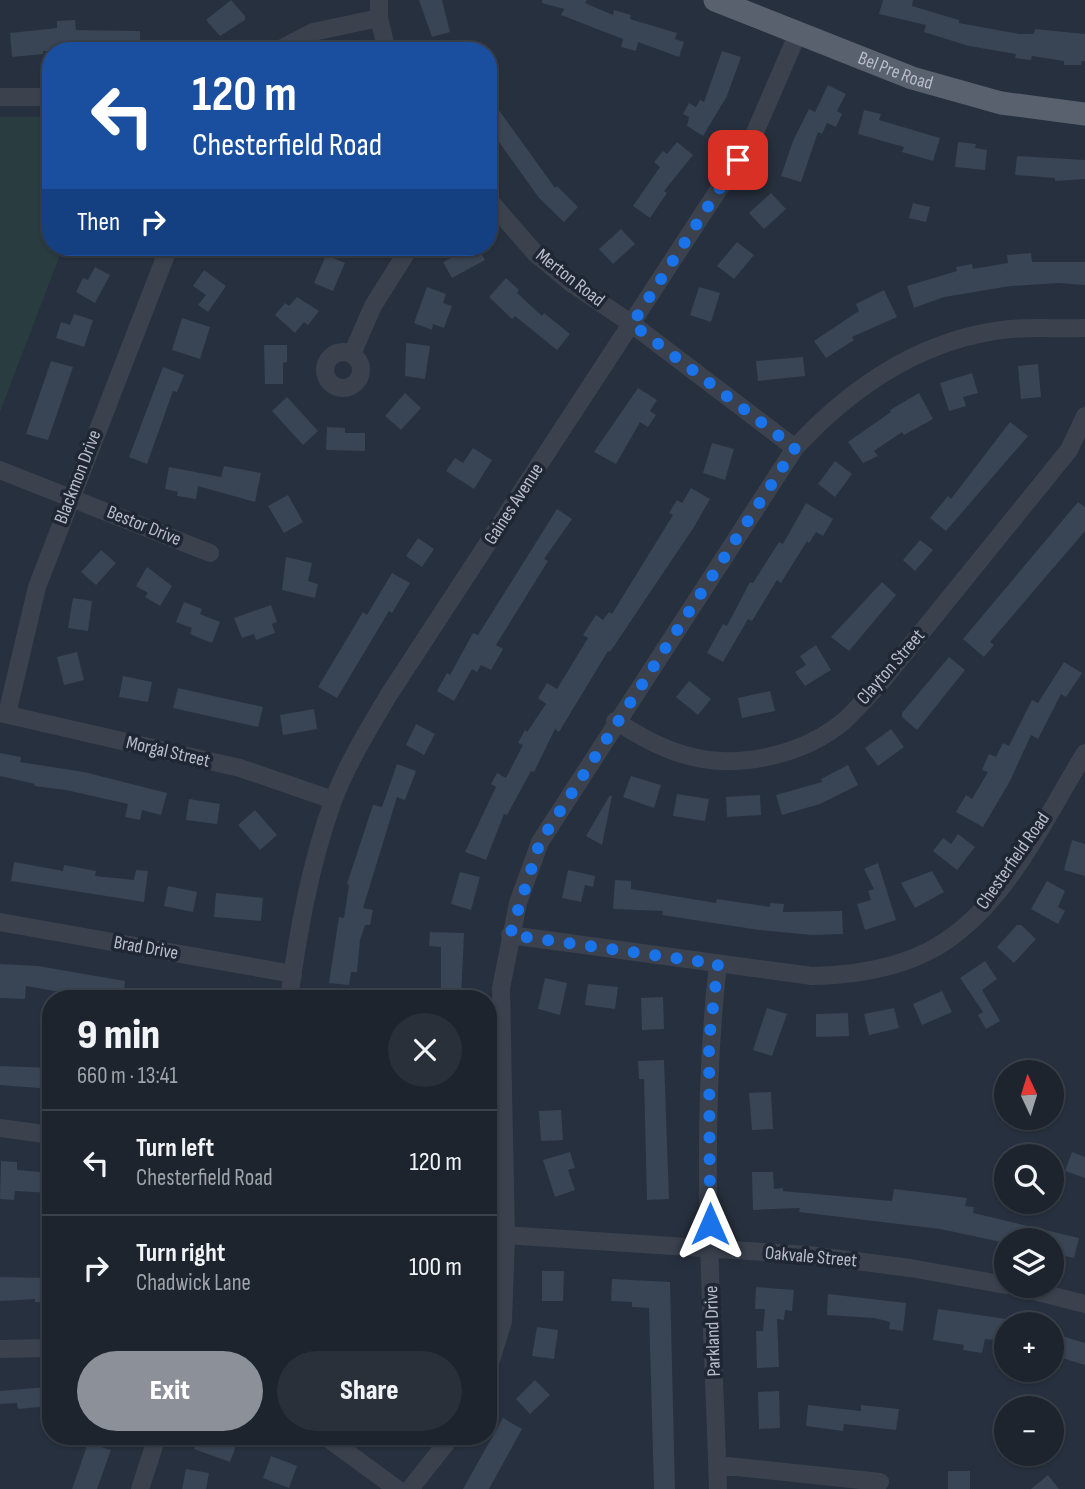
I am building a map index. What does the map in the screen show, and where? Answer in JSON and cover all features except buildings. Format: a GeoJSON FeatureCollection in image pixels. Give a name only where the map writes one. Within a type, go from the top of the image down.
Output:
{"type":"FeatureCollection","features":[{"type":"Feature","properties":{"kind":"main road","name":"Bel Pre Road"},"geometry":{"type":"LineString","coordinates":[[715,0],[912,78],[1001,103],[1085,114]]}},
{"type":"Feature","properties":{"kind":"street"},"geometry":{"type":"LineString","coordinates":[[295,42],[379,9],[385,42]]}},
{"type":"Feature","properties":{"kind":"street","name":"Gaines Avenue"},"geometry":{"type":"LineString","coordinates":[[290,990],[306,895],[333,800],[388,696],[754,137],[798,33]]}},
{"type":"Feature","properties":{"kind":"street"},"geometry":{"type":"LineString","coordinates":[[0,97],[42,97]]}},
{"type":"Feature","properties":{"kind":"street","name":"Merton Road"},"geometry":{"type":"LineString","coordinates":[[497,209],[536,253],[562,276],[632,324],[795,448]]}},
{"type":"Feature","properties":{"kind":"street","name":"Blackmon Drive"},"geometry":{"type":"LineString","coordinates":[[4,713],[37,587],[165,256]]}},
{"type":"Feature","properties":{"kind":"street"},"geometry":{"type":"LineString","coordinates":[[352,355],[373,306],[404,256]]}},
{"type":"Feature","properties":{"kind":"street"},"geometry":{"type":"LineString","coordinates":[[497,1341],[503,1321],[497,1236],[501,988],[510,935],[540,842],[615,721],[795,448],[854,391],[887,370],[929,349],[970,335],[1011,329],[1085,328]]}},
{"type":"Feature","properties":{"kind":"street","name":"Clayton Street"},"geometry":{"type":"LineString","coordinates":[[615,721],[656,745],[685,755],[728,761],[774,756],[802,746],[843,722],[878,686],[1069,450],[1085,416]]}},
{"type":"Feature","properties":{"kind":"street","name":"Bestor Drive"},"geometry":{"type":"LineString","coordinates":[[0,470],[210,553]]}},
{"type":"Feature","properties":{"kind":"street","name":"Morgal Street"},"geometry":{"type":"LineString","coordinates":[[4,713],[240,768],[333,800]]}},
{"type":"Feature","properties":{"kind":"street","name":"Chesterfield Road"},"geometry":{"type":"LineString","coordinates":[[510,935],[812,976],[849,975],[904,962],[958,933],[992,897],[1019,860],[1085,753]]}},
{"type":"Feature","properties":{"kind":"street","name":"Brad Drive"},"geometry":{"type":"LineString","coordinates":[[0,922],[293,974]]}},
{"type":"Feature","properties":{"kind":"street","name":"Parkland Drive"},"geometry":{"type":"LineString","coordinates":[[718,964],[709,1041],[710,1250],[718,1489]]}},
{"type":"Feature","properties":{"kind":"street"},"geometry":{"type":"LineString","coordinates":[[0,1128],[42,1134]]}},
{"type":"Feature","properties":{"kind":"street","name":"Oakvale Street"},"geometry":{"type":"LineString","coordinates":[[497,1236],[821,1257],[910,1268],[994,1283]]}},
{"type":"Feature","properties":{"kind":"street"},"geometry":{"type":"LineString","coordinates":[[1061,1298],[1085,1304]]}},
{"type":"Feature","properties":{"kind":"street"},"geometry":{"type":"LineString","coordinates":[[0,1349],[42,1348]]}},
{"type":"Feature","properties":{"kind":"street"},"geometry":{"type":"LineString","coordinates":[[140,1489],[154,1445]]}},
{"type":"Feature","properties":{"kind":"street"},"geometry":{"type":"LineString","coordinates":[[337,1445],[397,1489]]}},
{"type":"Feature","properties":{"kind":"street"},"geometry":{"type":"LineString","coordinates":[[410,1489],[445,1445]]}},
{"type":"Feature","properties":{"kind":"street"},"geometry":{"type":"LineString","coordinates":[[718,1465],[880,1482]]}},
{"type":"Feature","properties":{"kind":"shaded area"},"geometry":{"type":"Polygon","coordinates":[[[0,117],[42,117],[42,256],[60,256],[0,412],[0,117]]]}},
{"type":"Feature","properties":{"kind":"route"},"geometry":{"type":"LineString","coordinates":[[710,1224],[709,1041],[718,964],[510,935],[518,903],[540,842],[615,721],[795,448],[632,324],[738,160]]}}]}
